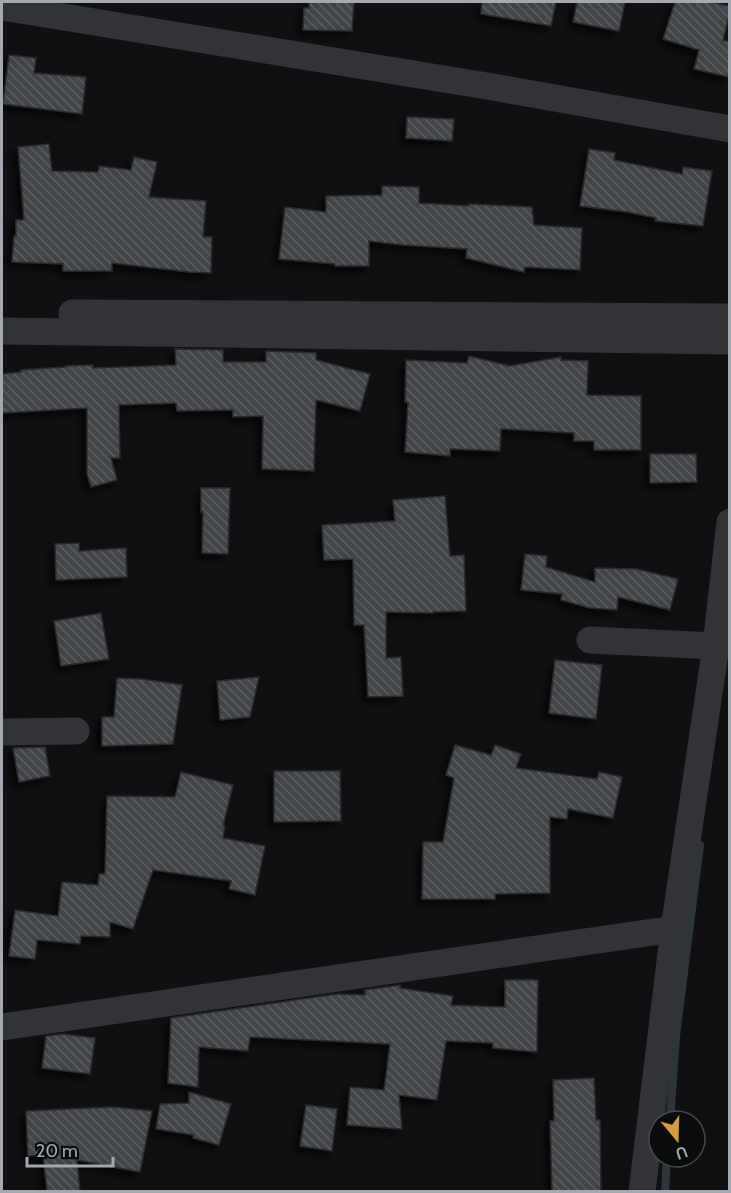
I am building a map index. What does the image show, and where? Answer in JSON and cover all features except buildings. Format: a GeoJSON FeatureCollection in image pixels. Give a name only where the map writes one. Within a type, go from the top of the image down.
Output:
{"type":"FeatureCollection","features":[{"type":"Feature","properties":{"kind":"street"},"geometry":{"type":"LineString","coordinates":[[2,7],[488,86],[729,129]]}},
{"type":"Feature","properties":{"kind":"street"},"geometry":{"type":"LineString","coordinates":[[2,313],[729,317]]}},
{"type":"Feature","properties":{"kind":"street"},"geometry":{"type":"LineString","coordinates":[[2,331],[729,341]]}},
{"type":"Feature","properties":{"kind":"street"},"geometry":{"type":"LineString","coordinates":[[642,1191],[674,929],[716,646],[729,522]]}},
{"type":"Feature","properties":{"kind":"street"},"geometry":{"type":"LineString","coordinates":[[590,640],[716,646]]}},
{"type":"Feature","properties":{"kind":"street"},"geometry":{"type":"LineString","coordinates":[[2,732],[76,731]]}},
{"type":"Feature","properties":{"kind":"street"},"geometry":{"type":"LineString","coordinates":[[2,1027],[674,929]]}},
{"type":"Feature","properties":{"kind":"waterway"},"geometry":{"type":"LineString","coordinates":[[671,1109],[676,1036],[700,845]]}},
{"type":"Feature","properties":{"kind":"waterway"},"geometry":{"type":"LineString","coordinates":[[665,1192],[666,1169]]}}]}
